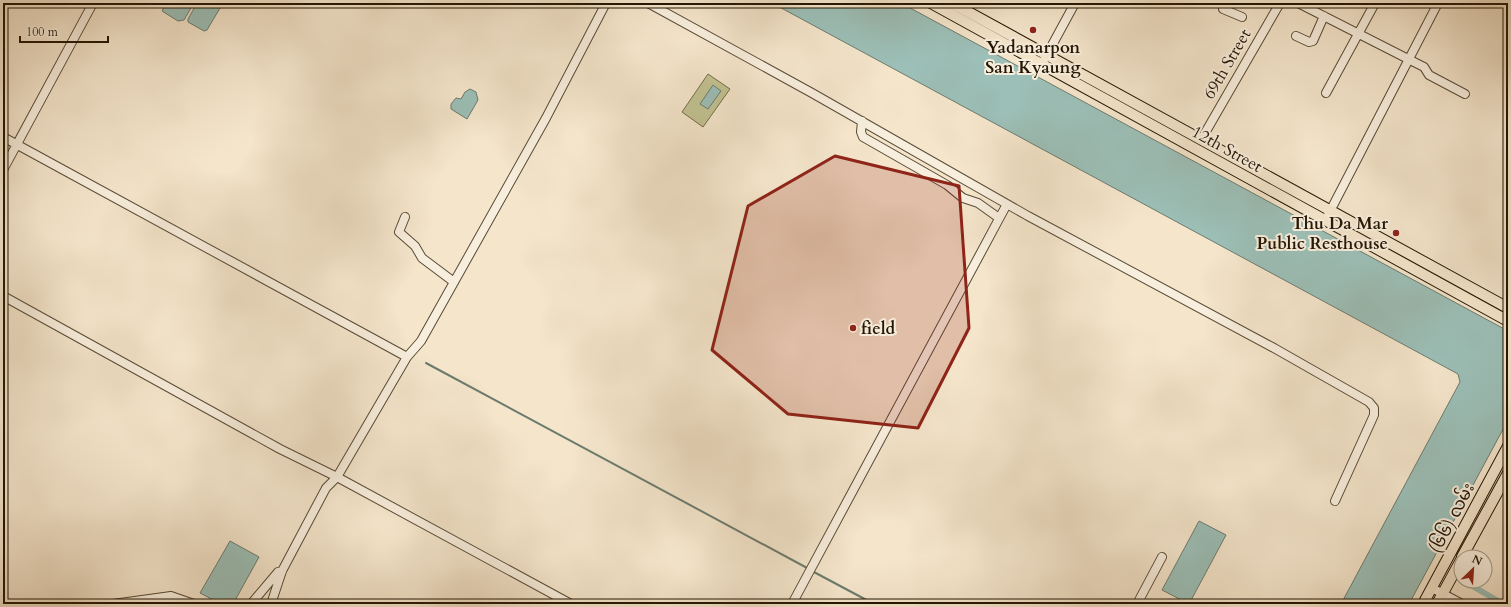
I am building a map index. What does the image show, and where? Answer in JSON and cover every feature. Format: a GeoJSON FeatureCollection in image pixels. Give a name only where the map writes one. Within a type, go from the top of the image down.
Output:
{"type":"FeatureCollection","features":[{"type":"Feature","properties":{"kind":"main road","name":"12th Street"},"geometry":{"type":"LineString","coordinates":[[931,3],[1201,140],[1508,308]]}},
{"type":"Feature","properties":{"kind":"main road","name":"12th Street"},"geometry":{"type":"LineString","coordinates":[[952,3],[1044,60],[1325,221],[1508,321]]}},
{"type":"Feature","properties":{"kind":"main road","name":"(၆၆) လမ်း"},"geometry":{"type":"LineString","coordinates":[[1424,604],[1508,446]]}},
{"type":"Feature","properties":{"kind":"main road","name":"(၆၆) လမ်း"},"geometry":{"type":"LineString","coordinates":[[1467,549],[1508,473]]}},
{"type":"Feature","properties":{"kind":"main road","name":"(၆၆) လမ်း"},"geometry":{"type":"LineString","coordinates":[[1437,604],[1453,574]]}},
{"type":"Feature","properties":{"kind":"street"},"geometry":{"type":"LineString","coordinates":[[3,170],[93,3]]}},
{"type":"Feature","properties":{"kind":"street"},"geometry":{"type":"LineString","coordinates":[[271,604],[282,571],[326,488],[337,477],[407,357],[421,341],[546,118],[606,3]]}},
{"type":"Feature","properties":{"kind":"street"},"geometry":{"type":"LineString","coordinates":[[648,3],[862,121],[1007,204],[1274,348],[1369,402],[1374,408],[1374,415],[1335,501]]}},
{"type":"Feature","properties":{"kind":"street"},"geometry":{"type":"LineString","coordinates":[[1044,60],[1075,3]]}},
{"type":"Feature","properties":{"kind":"street"},"geometry":{"type":"LineString","coordinates":[[1222,3],[1223,8],[1242,17]]}},
{"type":"Feature","properties":{"kind":"street","name":"69th Street"},"geometry":{"type":"LineString","coordinates":[[1201,140],[1280,3]]}},
{"type":"Feature","properties":{"kind":"street"},"geometry":{"type":"LineString","coordinates":[[1298,3],[1424,67],[1429,75],[1465,94]]}},
{"type":"Feature","properties":{"kind":"street"},"geometry":{"type":"LineString","coordinates":[[1326,93],[1375,3]]}},
{"type":"Feature","properties":{"kind":"street"},"geometry":{"type":"LineString","coordinates":[[1325,221],[1438,3]]}},
{"type":"Feature","properties":{"kind":"street"},"geometry":{"type":"LineString","coordinates":[[1296,36],[1309,42],[1313,41],[1324,16]]}},
{"type":"Feature","properties":{"kind":"street"},"geometry":{"type":"LineString","coordinates":[[862,121],[861,132],[863,137],[947,185],[963,198],[978,203],[999,218]]}},
{"type":"Feature","properties":{"kind":"street"},"geometry":{"type":"LineString","coordinates":[[6,138],[407,357]]}},
{"type":"Feature","properties":{"kind":"street"},"geometry":{"type":"LineString","coordinates":[[911,165],[917,152]]}},
{"type":"Feature","properties":{"kind":"street"},"geometry":{"type":"LineString","coordinates":[[792,604],[1007,204]]}},
{"type":"Feature","properties":{"kind":"street"},"geometry":{"type":"LineString","coordinates":[[404,217],[399,232],[415,246],[422,258],[454,282]]}},
{"type":"Feature","properties":{"kind":"street"},"geometry":{"type":"LineString","coordinates":[[3,296],[280,449],[337,477],[571,604]]}},
{"type":"Feature","properties":{"kind":"street"},"geometry":{"type":"LineString","coordinates":[[1137,604],[1162,557]]}},
{"type":"Feature","properties":{"kind":"street"},"geometry":{"type":"LineString","coordinates":[[251,604],[278,572],[282,571]]}},
{"type":"Feature","properties":{"kind":"street"},"geometry":{"type":"LineString","coordinates":[[1432,588],[1462,604]]}},
{"type":"Feature","properties":{"kind":"street"},"geometry":{"type":"LineString","coordinates":[[113,604],[171,596],[194,604]]}},
{"type":"Feature","properties":{"kind":"highlighted area"},"geometry":{"type":"Polygon","coordinates":[[[835,156],[959,186],[969,328],[918,428],[788,414],[712,350],[748,206],[835,156]]]}},
{"type":"Feature","properties":{"kind":"green space"},"geometry":{"type":"Polygon","coordinates":[[[708,74],[730,89],[703,127],[682,112],[708,74]]]}},
{"type":"Feature","properties":{"kind":"water"},"geometry":{"type":"Polygon","coordinates":[[[166,3],[194,3],[184,20],[178,21],[162,11],[166,3]]]}},
{"type":"Feature","properties":{"kind":"water"},"geometry":{"type":"Polygon","coordinates":[[[197,3],[223,3],[207,30],[204,31],[188,22],[188,19],[197,3]]]}},
{"type":"Feature","properties":{"kind":"water"},"geometry":{"type":"Polygon","coordinates":[[[772,3],[901,3],[1508,331],[1508,420],[1409,604],[1341,604],[1460,382],[1458,374],[772,3]]]}},
{"type":"Feature","properties":{"kind":"water"},"geometry":{"type":"Polygon","coordinates":[[[713,85],[721,91],[708,109],[700,104],[713,85]]]}},
{"type":"Feature","properties":{"kind":"water"},"geometry":{"type":"Polygon","coordinates":[[[470,89],[476,92],[478,100],[467,119],[451,109],[451,104],[456,98],[461,99],[465,92],[470,89]]]}},
{"type":"Feature","properties":{"kind":"water"},"geometry":{"type":"Polygon","coordinates":[[[1199,521],[1226,535],[1189,604],[1162,590],[1199,521]]]}},
{"type":"Feature","properties":{"kind":"water"},"geometry":{"type":"Polygon","coordinates":[[[230,541],[259,557],[233,604],[221,604],[200,593],[230,541]]]}},
{"type":"Feature","properties":{"kind":"waterway"},"geometry":{"type":"LineString","coordinates":[[426,363],[809,569]]}},
{"type":"Feature","properties":{"kind":"waterway"},"geometry":{"type":"LineString","coordinates":[[812,571],[874,604]]}},
{"type":"Feature","properties":{"kind":"waterway"},"geometry":{"type":"LineString","coordinates":[[1478,589],[1503,604]]}},
{"type":"Feature","properties":{"kind":"place","name":"Yadanarpon San Kyaung"},"geometry":{"type":"Point","coordinates":[1033,30]}},
{"type":"Feature","properties":{"kind":"place","name":"Thu Da Mar Public Resthouse"},"geometry":{"type":"Point","coordinates":[1396,233]}},
{"type":"Feature","properties":{"kind":"place","name":"field"},"geometry":{"type":"Point","coordinates":[853,328]}}]}
